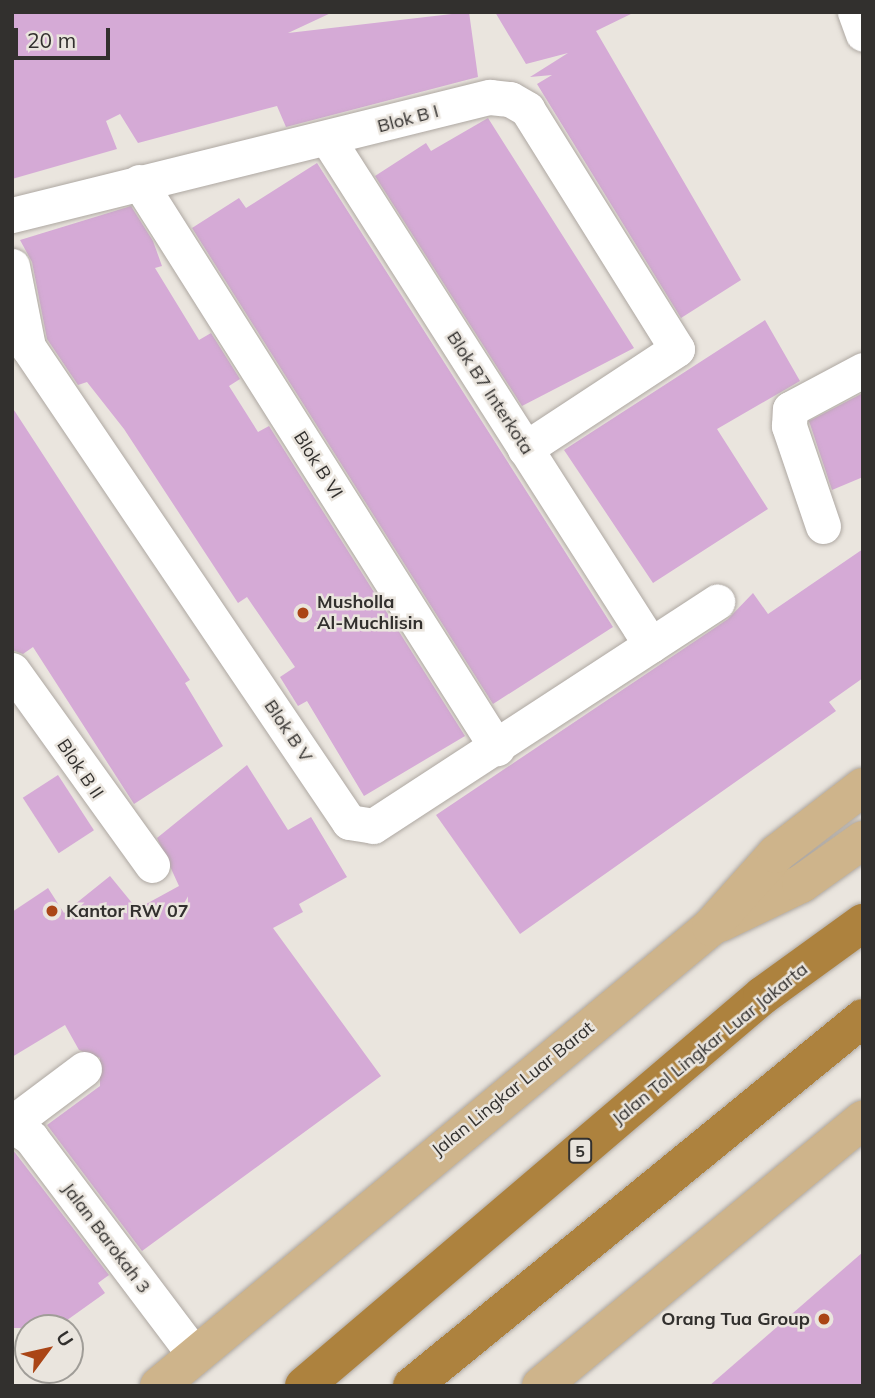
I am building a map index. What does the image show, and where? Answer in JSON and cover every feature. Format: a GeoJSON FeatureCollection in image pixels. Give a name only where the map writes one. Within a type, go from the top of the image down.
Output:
{"type":"FeatureCollection","features":[{"type":"Feature","properties":{"kind":"highway","name":"Jalan Tol Lingkar Luar Jakarta"},"geometry":{"type":"LineString","coordinates":[[304,1386],[762,996],[863,923]]}},
{"type":"Feature","properties":{"kind":"highway"},"geometry":{"type":"LineString","coordinates":[[412,1386],[863,1018]]}},
{"type":"Feature","properties":{"kind":"main road","name":"Jalan Lingkar Luar Barat"},"geometry":{"type":"LineString","coordinates":[[159,1386],[711,927],[776,854],[863,787]]}},
{"type":"Feature","properties":{"kind":"main road"},"geometry":{"type":"LineString","coordinates":[[711,927],[801,884],[863,840]]}},
{"type":"Feature","properties":{"kind":"main road"},"geometry":{"type":"LineString","coordinates":[[541,1386],[863,1120]]}},
{"type":"Feature","properties":{"kind":"street"},"geometry":{"type":"LineString","coordinates":[[855,12],[863,34]]}},
{"type":"Feature","properties":{"kind":"street","name":"Blok B I"},"geometry":{"type":"LineString","coordinates":[[12,215],[139,182],[329,141],[490,97],[519,103],[677,349],[526,449]]}},
{"type":"Feature","properties":{"kind":"street","name":"Blok B7 Interkota"},"geometry":{"type":"LineString","coordinates":[[329,141],[651,645]]}},
{"type":"Feature","properties":{"kind":"street","name":"Blok B VI"},"geometry":{"type":"LineString","coordinates":[[139,182],[497,748]]}},
{"type":"Feature","properties":{"kind":"street","name":"Blok B V"},"geometry":{"type":"LineString","coordinates":[[12,266],[20,349],[349,822],[373,826],[497,748],[717,602]]}},
{"type":"Feature","properties":{"kind":"street"},"geometry":{"type":"LineString","coordinates":[[822,526],[789,426],[790,409],[863,370]]}},
{"type":"Feature","properties":{"kind":"street","name":"Blok B II"},"geometry":{"type":"LineString","coordinates":[[12,670],[152,865]]}},
{"type":"Feature","properties":{"kind":"street"},"geometry":{"type":"LineString","coordinates":[[12,1124],[84,1069]]}},
{"type":"Feature","properties":{"kind":"street","name":"Jalan Barokah 3"},"geometry":{"type":"LineString","coordinates":[[12,1124],[31,1138],[195,1356]]}},
{"type":"Feature","properties":{"kind":"building"},"geometry":{"type":"Polygon","coordinates":[[[12,12],[333,12],[288,33],[469,12],[478,77],[286,127],[277,106],[138,143],[120,114],[106,121],[117,149],[12,179],[12,12]]]}},
{"type":"Feature","properties":{"kind":"building"},"geometry":{"type":"Polygon","coordinates":[[[495,12],[635,12],[596,31],[741,280],[681,318],[537,84],[552,75],[530,77],[568,53],[526,64],[495,12]]]}},
{"type":"Feature","properties":{"kind":"building"},"geometry":{"type":"Polygon","coordinates":[[[488,118],[634,348],[522,406],[375,176],[426,143],[431,151],[488,118]]]}},
{"type":"Feature","properties":{"kind":"building"},"geometry":{"type":"Polygon","coordinates":[[[317,163],[613,627],[493,704],[192,228],[239,198],[246,208],[317,163]]]}},
{"type":"Feature","properties":{"kind":"building"},"geometry":{"type":"Polygon","coordinates":[[[131,206],[153,241],[162,266],[155,268],[199,340],[211,333],[240,379],[229,386],[258,432],[269,426],[465,736],[364,796],[307,701],[298,706],[280,677],[295,667],[247,597],[238,603],[124,429],[87,382],[78,385],[47,339],[32,262],[20,240],[131,206]]]}},
{"type":"Feature","properties":{"kind":"building"},"geometry":{"type":"Polygon","coordinates":[[[765,320],[800,381],[717,429],[768,509],[653,583],[564,450],[765,320]]]}},
{"type":"Feature","properties":{"kind":"building"},"geometry":{"type":"Polygon","coordinates":[[[863,393],[863,477],[832,490],[809,421],[863,393]]]}},
{"type":"Feature","properties":{"kind":"building"},"geometry":{"type":"Polygon","coordinates":[[[12,407],[190,680],[185,683],[223,746],[134,804],[33,647],[23,654],[12,650],[12,407]]]}},
{"type":"Feature","properties":{"kind":"building"},"geometry":{"type":"Polygon","coordinates":[[[863,549],[863,678],[829,702],[836,711],[520,934],[436,815],[728,619],[753,593],[768,614],[863,549]]]}},
{"type":"Feature","properties":{"kind":"building"},"geometry":{"type":"Polygon","coordinates":[[[247,765],[288,830],[311,817],[347,877],[299,904],[303,912],[273,928],[381,1076],[142,1251],[47,1125],[100,1086],[100,1058],[79,1050],[65,1025],[12,1057],[12,912],[48,888],[64,913],[110,876],[137,909],[179,886],[157,838],[247,765]]]}},
{"type":"Feature","properties":{"kind":"building"},"geometry":{"type":"Polygon","coordinates":[[[58,775],[94,830],[59,853],[23,798],[58,775]]]}},
{"type":"Feature","properties":{"kind":"building"},"geometry":{"type":"Polygon","coordinates":[[[13,1150],[109,1275],[98,1283],[105,1293],[76,1314],[14,1314],[12,1328],[13,1150]]]}},
{"type":"Feature","properties":{"kind":"building","name":"Orang Tua Group"},"geometry":{"type":"Polygon","coordinates":[[[863,1252],[863,1386],[709,1386],[863,1252]]]}},
{"type":"Feature","properties":{"kind":"place","name":"Musholla Al-Muchlisin"},"geometry":{"type":"Point","coordinates":[303,613]}},
{"type":"Feature","properties":{"kind":"place","name":"Kantor RW 07"},"geometry":{"type":"Point","coordinates":[52,911]}},
{"type":"Feature","properties":{"kind":"place","name":"Orang Tua Group"},"geometry":{"type":"Point","coordinates":[824,1319]}}]}
